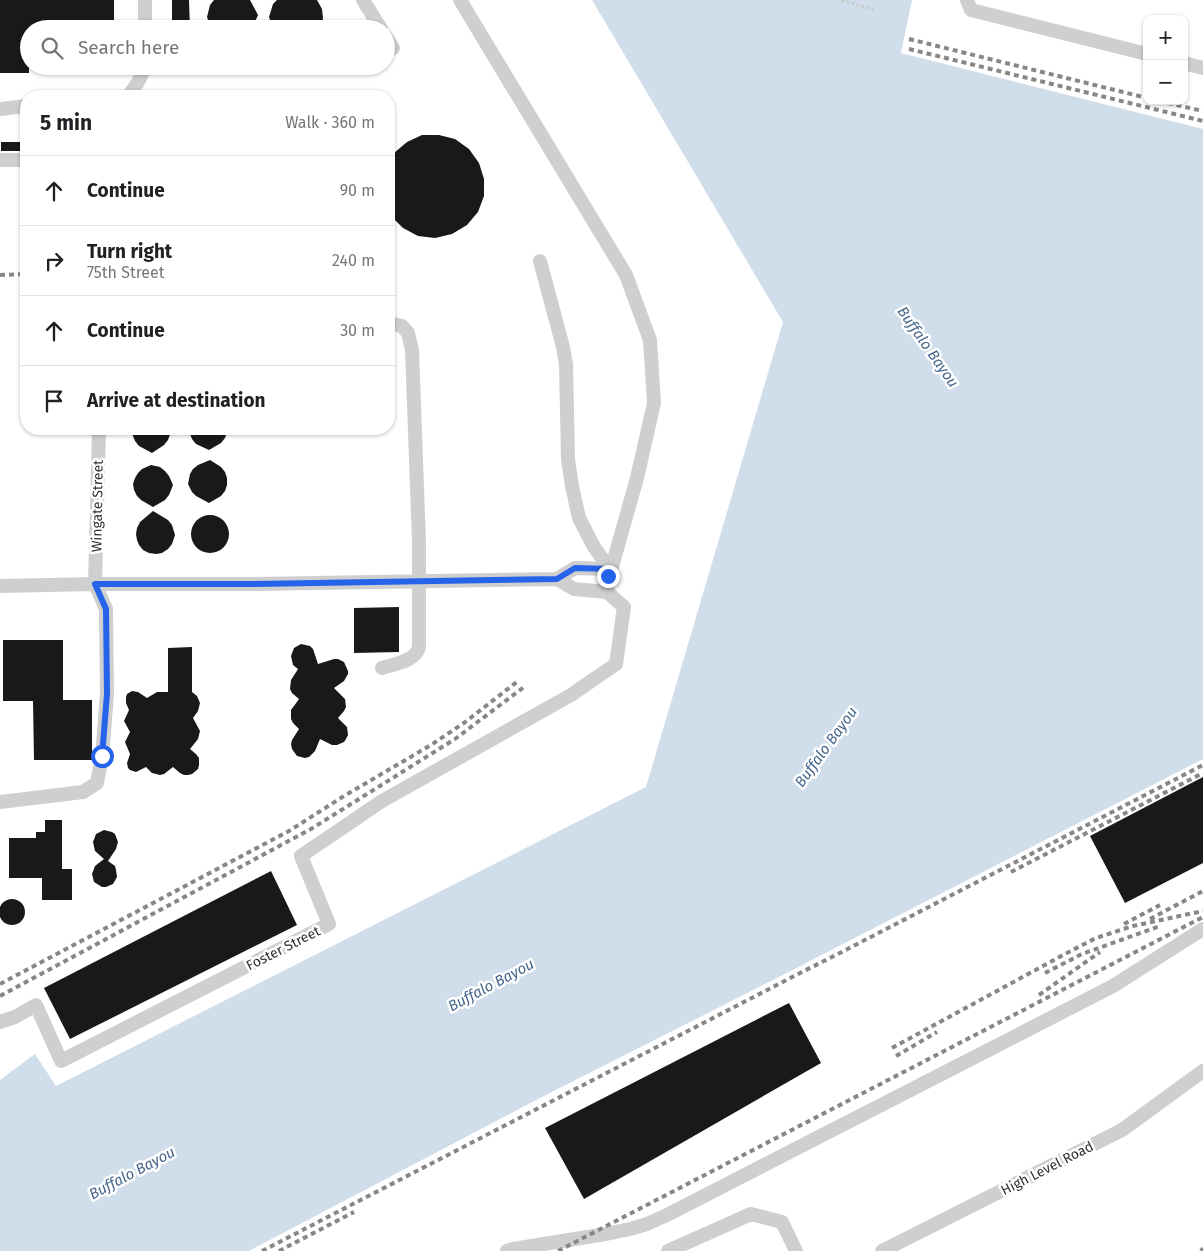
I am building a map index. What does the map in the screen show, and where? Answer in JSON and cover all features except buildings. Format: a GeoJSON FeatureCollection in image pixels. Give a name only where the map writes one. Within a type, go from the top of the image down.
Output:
{"type":"FeatureCollection","features":[{"type":"Feature","properties":{"kind":"street"},"geometry":{"type":"LineString","coordinates":[[145,0],[145,20]]}},
{"type":"Feature","properties":{"kind":"street"},"geometry":{"type":"LineString","coordinates":[[363,0],[375,20]]}},
{"type":"Feature","properties":{"kind":"street"},"geometry":{"type":"LineString","coordinates":[[460,0],[626,275],[650,340],[654,403],[637,478],[608,576],[607,592],[574,589],[557,579]]}},
{"type":"Feature","properties":{"kind":"street"},"geometry":{"type":"LineString","coordinates":[[967,0],[971,10],[1143,53]]}},
{"type":"Feature","properties":{"kind":"street"},"geometry":{"type":"LineString","coordinates":[[1188,64],[1203,68]]}},
{"type":"Feature","properties":{"kind":"street"},"geometry":{"type":"LineString","coordinates":[[133,90],[142,75]]}},
{"type":"Feature","properties":{"kind":"street"},"geometry":{"type":"LineString","coordinates":[[0,109],[20,107]]}},
{"type":"Feature","properties":{"kind":"street"},"geometry":{"type":"LineString","coordinates":[[0,160],[20,160]]}},
{"type":"Feature","properties":{"kind":"street"},"geometry":{"type":"LineString","coordinates":[[540,261],[566,364],[568,459],[579,518],[594,547],[610,569]]}},
{"type":"Feature","properties":{"kind":"street"},"geometry":{"type":"LineString","coordinates":[[382,668],[414,656],[418,652],[419,647],[419,581],[412,350],[408,333],[402,326],[395,324]]}},
{"type":"Feature","properties":{"kind":"street","name":"Wingate Street"},"geometry":{"type":"LineString","coordinates":[[95,584],[99,435]]}},
{"type":"Feature","properties":{"kind":"street"},"geometry":{"type":"LineString","coordinates":[[0,586],[557,579],[575,568],[610,569]]}},
{"type":"Feature","properties":{"kind":"street"},"geometry":{"type":"LineString","coordinates":[[0,802],[83,792],[97,782],[102,756],[107,694],[106,609],[95,584]]}},
{"type":"Feature","properties":{"kind":"street","name":"Foster Street"},"geometry":{"type":"LineString","coordinates":[[0,1022],[15,1017],[36,1005],[62,1061],[329,924],[301,856],[382,801],[571,695],[616,664],[624,607],[607,592]]}},
{"type":"Feature","properties":{"kind":"street"},"geometry":{"type":"LineString","coordinates":[[507,1251],[630,1229],[669,1214],[1113,986],[1203,929]]}},
{"type":"Feature","properties":{"kind":"street","name":"High Level Road"},"geometry":{"type":"LineString","coordinates":[[882,1251],[1122,1130],[1203,1071]]}},
{"type":"Feature","properties":{"kind":"street"},"geometry":{"type":"LineString","coordinates":[[668,1251],[751,1214],[782,1222],[796,1251]]}},
{"type":"Feature","properties":{"kind":"path"},"geometry":{"type":"LineString","coordinates":[[843,0],[876,10]]}},
{"type":"Feature","properties":{"kind":"water","name":"Buffalo Bayou"},"geometry":{"type":"Polygon","coordinates":[[[592,0],[912,0],[901,53],[1203,129],[1203,759],[542,1097],[249,1251],[0,1251],[0,1080],[35,1054],[56,1086],[646,787],[783,322],[592,0]]]}},
{"type":"Feature","properties":{"kind":"railway"},"geometry":{"type":"LineString","coordinates":[[909,39],[1143,97]]}},
{"type":"Feature","properties":{"kind":"railway"},"geometry":{"type":"LineString","coordinates":[[909,49],[1203,121]]}},
{"type":"Feature","properties":{"kind":"railway"},"geometry":{"type":"LineString","coordinates":[[1177,105],[1203,111]]}},
{"type":"Feature","properties":{"kind":"railway"},"geometry":{"type":"LineString","coordinates":[[0,275],[20,274]]}},
{"type":"Feature","properties":{"kind":"railway"},"geometry":{"type":"LineString","coordinates":[[0,984],[289,831],[431,745],[464,723],[518,681]]}},
{"type":"Feature","properties":{"kind":"railway"},"geometry":{"type":"LineString","coordinates":[[0,996],[311,829],[455,739],[524,687]]}},
{"type":"Feature","properties":{"kind":"railway"},"geometry":{"type":"LineString","coordinates":[[262,1251],[1203,765]]}},
{"type":"Feature","properties":{"kind":"railway"},"geometry":{"type":"LineString","coordinates":[[1011,872],[1203,773]]}},
{"type":"Feature","properties":{"kind":"railway"},"geometry":{"type":"LineString","coordinates":[[1150,919],[1203,891]]}},
{"type":"Feature","properties":{"kind":"railway"},"geometry":{"type":"LineString","coordinates":[[1124,924],[1160,905]]}},
{"type":"Feature","properties":{"kind":"railway"},"geometry":{"type":"LineString","coordinates":[[892,1048],[1096,938],[1133,926],[1203,911]]}},
{"type":"Feature","properties":{"kind":"railway"},"geometry":{"type":"LineString","coordinates":[[558,1251],[1203,917]]}},
{"type":"Feature","properties":{"kind":"railway"},"geometry":{"type":"LineString","coordinates":[[1045,973],[1082,954],[1160,926]]}},
{"type":"Feature","properties":{"kind":"railway"},"geometry":{"type":"LineString","coordinates":[[1039,995],[1100,952]]}},
{"type":"Feature","properties":{"kind":"railway"},"geometry":{"type":"LineString","coordinates":[[896,1056],[937,1032]]}},
{"type":"Feature","properties":{"kind":"railway"},"geometry":{"type":"LineString","coordinates":[[279,1251],[354,1212]]}},
{"type":"Feature","properties":{"kind":"route"},"geometry":{"type":"LineString","coordinates":[[102,756],[107,694],[106,609],[95,584],[252,584],[557,579],[575,568],[582,567],[610,569],[608,576]]}}]}
